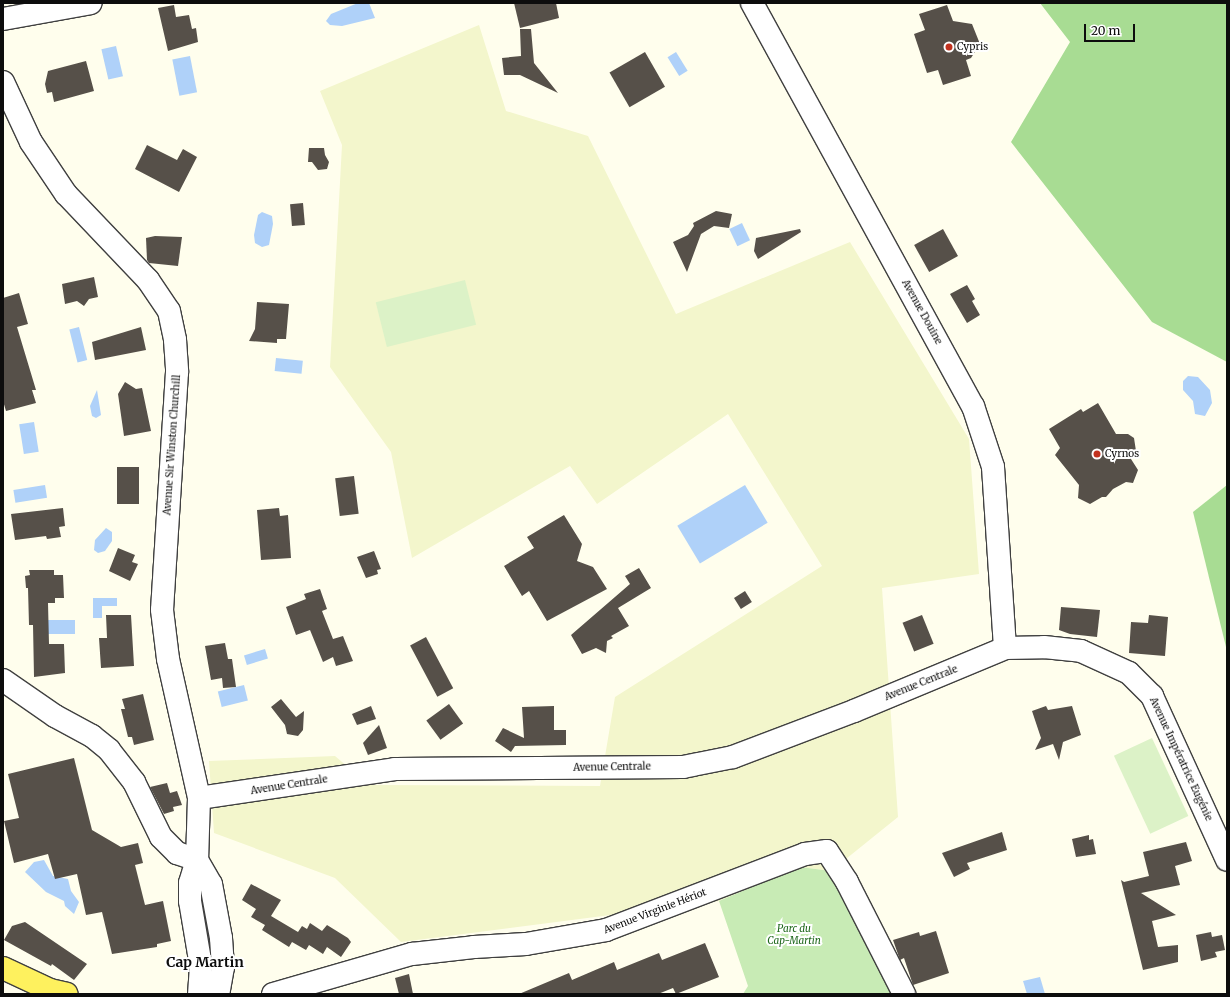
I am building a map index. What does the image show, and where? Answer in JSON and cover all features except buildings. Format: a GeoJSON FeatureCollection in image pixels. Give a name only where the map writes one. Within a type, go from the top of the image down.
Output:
{"type":"FeatureCollection","features":[{"type":"Feature","properties":{"kind":"main road"},"geometry":{"type":"LineString","coordinates":[[3,968],[50,990],[67,994]]}},
{"type":"Feature","properties":{"kind":"street"},"geometry":{"type":"LineString","coordinates":[[3,19],[91,3]]}},
{"type":"Feature","properties":{"kind":"street","name":"Avenue Douine"},"geometry":{"type":"LineString","coordinates":[[752,3],[973,406],[993,467],[1005,648]]}},
{"type":"Feature","properties":{"kind":"street","name":"Avenue Sir Winston Churchill"},"geometry":{"type":"LineString","coordinates":[[3,82],[31,142],[66,194],[148,280],[168,312],[175,340],[177,372],[163,571],[162,624],[168,660],[199,798],[197,860],[190,883],[190,901],[200,959],[199,994]]}},
{"type":"Feature","properties":{"kind":"street","name":"Avenue Impératrice Eugénie"},"geometry":{"type":"LineString","coordinates":[[1005,648],[1044,647],[1081,650],[1129,673],[1152,696],[1227,860]]}},
{"type":"Feature","properties":{"kind":"street","name":"Avenue Centrale"},"geometry":{"type":"LineString","coordinates":[[199,798],[395,768],[683,766],[733,757],[854,711],[1005,648]]}},
{"type":"Feature","properties":{"kind":"street"},"geometry":{"type":"LineString","coordinates":[[3,680],[55,716],[92,736],[109,750],[134,782],[161,837],[177,853],[197,860],[210,884],[221,938],[223,967],[218,994]]}},
{"type":"Feature","properties":{"kind":"street","name":"Avenue Virginie Hériot"},"geometry":{"type":"LineString","coordinates":[[273,994],[412,954],[474,946],[526,944],[606,930],[805,854],[828,851],[847,882],[904,994]]}},
{"type":"Feature","properties":{"kind":"green space"},"geometry":{"type":"Polygon","coordinates":[[[1040,3],[1227,3],[1227,362],[1152,322],[1011,142],[1070,42],[1040,3]]]}},
{"type":"Feature","properties":{"kind":"green space"},"geometry":{"type":"Polygon","coordinates":[[[479,25],[506,111],[588,136],[676,314],[850,242],[969,439],[979,574],[882,588],[898,817],[831,871],[800,867],[719,901],[401,942],[335,878],[214,833],[209,761],[335,756],[369,785],[600,786],[615,697],[822,566],[728,414],[597,504],[570,466],[412,558],[391,452],[330,367],[342,145],[320,91],[479,25]]]}},
{"type":"Feature","properties":{"kind":"green space"},"geometry":{"type":"Polygon","coordinates":[[[465,280],[476,325],[387,347],[376,302],[465,280]]]}},
{"type":"Feature","properties":{"kind":"green space"},"geometry":{"type":"Polygon","coordinates":[[[1227,485],[1227,651],[1193,512],[1227,485]]]}},
{"type":"Feature","properties":{"kind":"green space"},"geometry":{"type":"Polygon","coordinates":[[[1152,738],[1188,816],[1150,834],[1114,756],[1152,738]]]}},
{"type":"Feature","properties":{"kind":"green space","name":"Parc du Cap-Martin"},"geometry":{"type":"Polygon","coordinates":[[[800,867],[831,871],[893,994],[743,994],[748,986],[719,901],[800,867]]]}},
{"type":"Feature","properties":{"kind":"water"},"geometry":{"type":"Polygon","coordinates":[[[358,3],[369,3],[375,18],[342,26],[330,25],[326,21],[331,14],[358,3]]]}},
{"type":"Feature","properties":{"kind":"water"},"geometry":{"type":"Polygon","coordinates":[[[116,46],[123,76],[108,80],[101,49],[116,46]]]}},
{"type":"Feature","properties":{"kind":"water"},"geometry":{"type":"Polygon","coordinates":[[[676,52],[688,71],[679,76],[668,57],[676,52]]]}},
{"type":"Feature","properties":{"kind":"water"},"geometry":{"type":"Polygon","coordinates":[[[190,56],[197,92],[179,96],[172,59],[190,56]]]}},
{"type":"Feature","properties":{"kind":"water"},"geometry":{"type":"Polygon","coordinates":[[[262,212],[272,216],[273,224],[269,245],[262,247],[255,243],[254,235],[258,215],[262,212]]]}},
{"type":"Feature","properties":{"kind":"water"},"geometry":{"type":"Polygon","coordinates":[[[742,223],[750,240],[737,246],[729,229],[742,223]]]}},
{"type":"Feature","properties":{"kind":"water"},"geometry":{"type":"Polygon","coordinates":[[[79,327],[87,360],[78,362],[69,329],[79,327]]]}},
{"type":"Feature","properties":{"kind":"water"},"geometry":{"type":"Polygon","coordinates":[[[276,358],[303,361],[301,374],[275,371],[276,358]]]}},
{"type":"Feature","properties":{"kind":"water"},"geometry":{"type":"Polygon","coordinates":[[[1188,376],[1198,377],[1210,390],[1212,403],[1205,416],[1195,414],[1193,401],[1183,390],[1183,381],[1188,376]]]}},
{"type":"Feature","properties":{"kind":"water"},"geometry":{"type":"Polygon","coordinates":[[[97,390],[101,415],[96,418],[92,416],[90,406],[97,390]]]}},
{"type":"Feature","properties":{"kind":"water"},"geometry":{"type":"Polygon","coordinates":[[[34,422],[39,452],[24,454],[19,424],[34,422]]]}},
{"type":"Feature","properties":{"kind":"water"},"geometry":{"type":"Polygon","coordinates":[[[45,485],[47,498],[15,503],[13,490],[45,485]]]}},
{"type":"Feature","properties":{"kind":"water"},"geometry":{"type":"Polygon","coordinates":[[[745,485],[768,523],[700,563],[677,526],[745,485]]]}},
{"type":"Feature","properties":{"kind":"water"},"geometry":{"type":"Polygon","coordinates":[[[106,528],[112,532],[112,541],[105,551],[98,553],[94,550],[95,540],[106,528]]]}},
{"type":"Feature","properties":{"kind":"water"},"geometry":{"type":"Polygon","coordinates":[[[93,598],[117,598],[117,606],[102,606],[102,618],[93,618],[93,598]]]}},
{"type":"Feature","properties":{"kind":"water"},"geometry":{"type":"Polygon","coordinates":[[[48,620],[75,620],[75,634],[48,634],[48,620]]]}},
{"type":"Feature","properties":{"kind":"water"},"geometry":{"type":"Polygon","coordinates":[[[265,649],[268,659],[247,665],[244,655],[265,649]]]}},
{"type":"Feature","properties":{"kind":"water"},"geometry":{"type":"Polygon","coordinates":[[[244,685],[248,701],[222,707],[218,692],[244,685]]]}},
{"type":"Feature","properties":{"kind":"water"},"geometry":{"type":"Polygon","coordinates":[[[44,860],[53,876],[68,879],[71,891],[79,902],[74,914],[65,906],[64,901],[46,892],[25,872],[34,862],[44,860]]]}},
{"type":"Feature","properties":{"kind":"water"},"geometry":{"type":"Polygon","coordinates":[[[1040,977],[1045,994],[1027,994],[1023,981],[1040,977]]]}},
{"type":"Feature","properties":{"kind":"place","name":"Cypris"},"geometry":{"type":"Point","coordinates":[949,47]}},
{"type":"Feature","properties":{"kind":"place","name":"Cyrnos"},"geometry":{"type":"Point","coordinates":[1097,454]}},
{"type":"Feature","properties":{"kind":"district","name":"Cap Martin"},"geometry":{"type":"Point","coordinates":[205,962]}}]}
